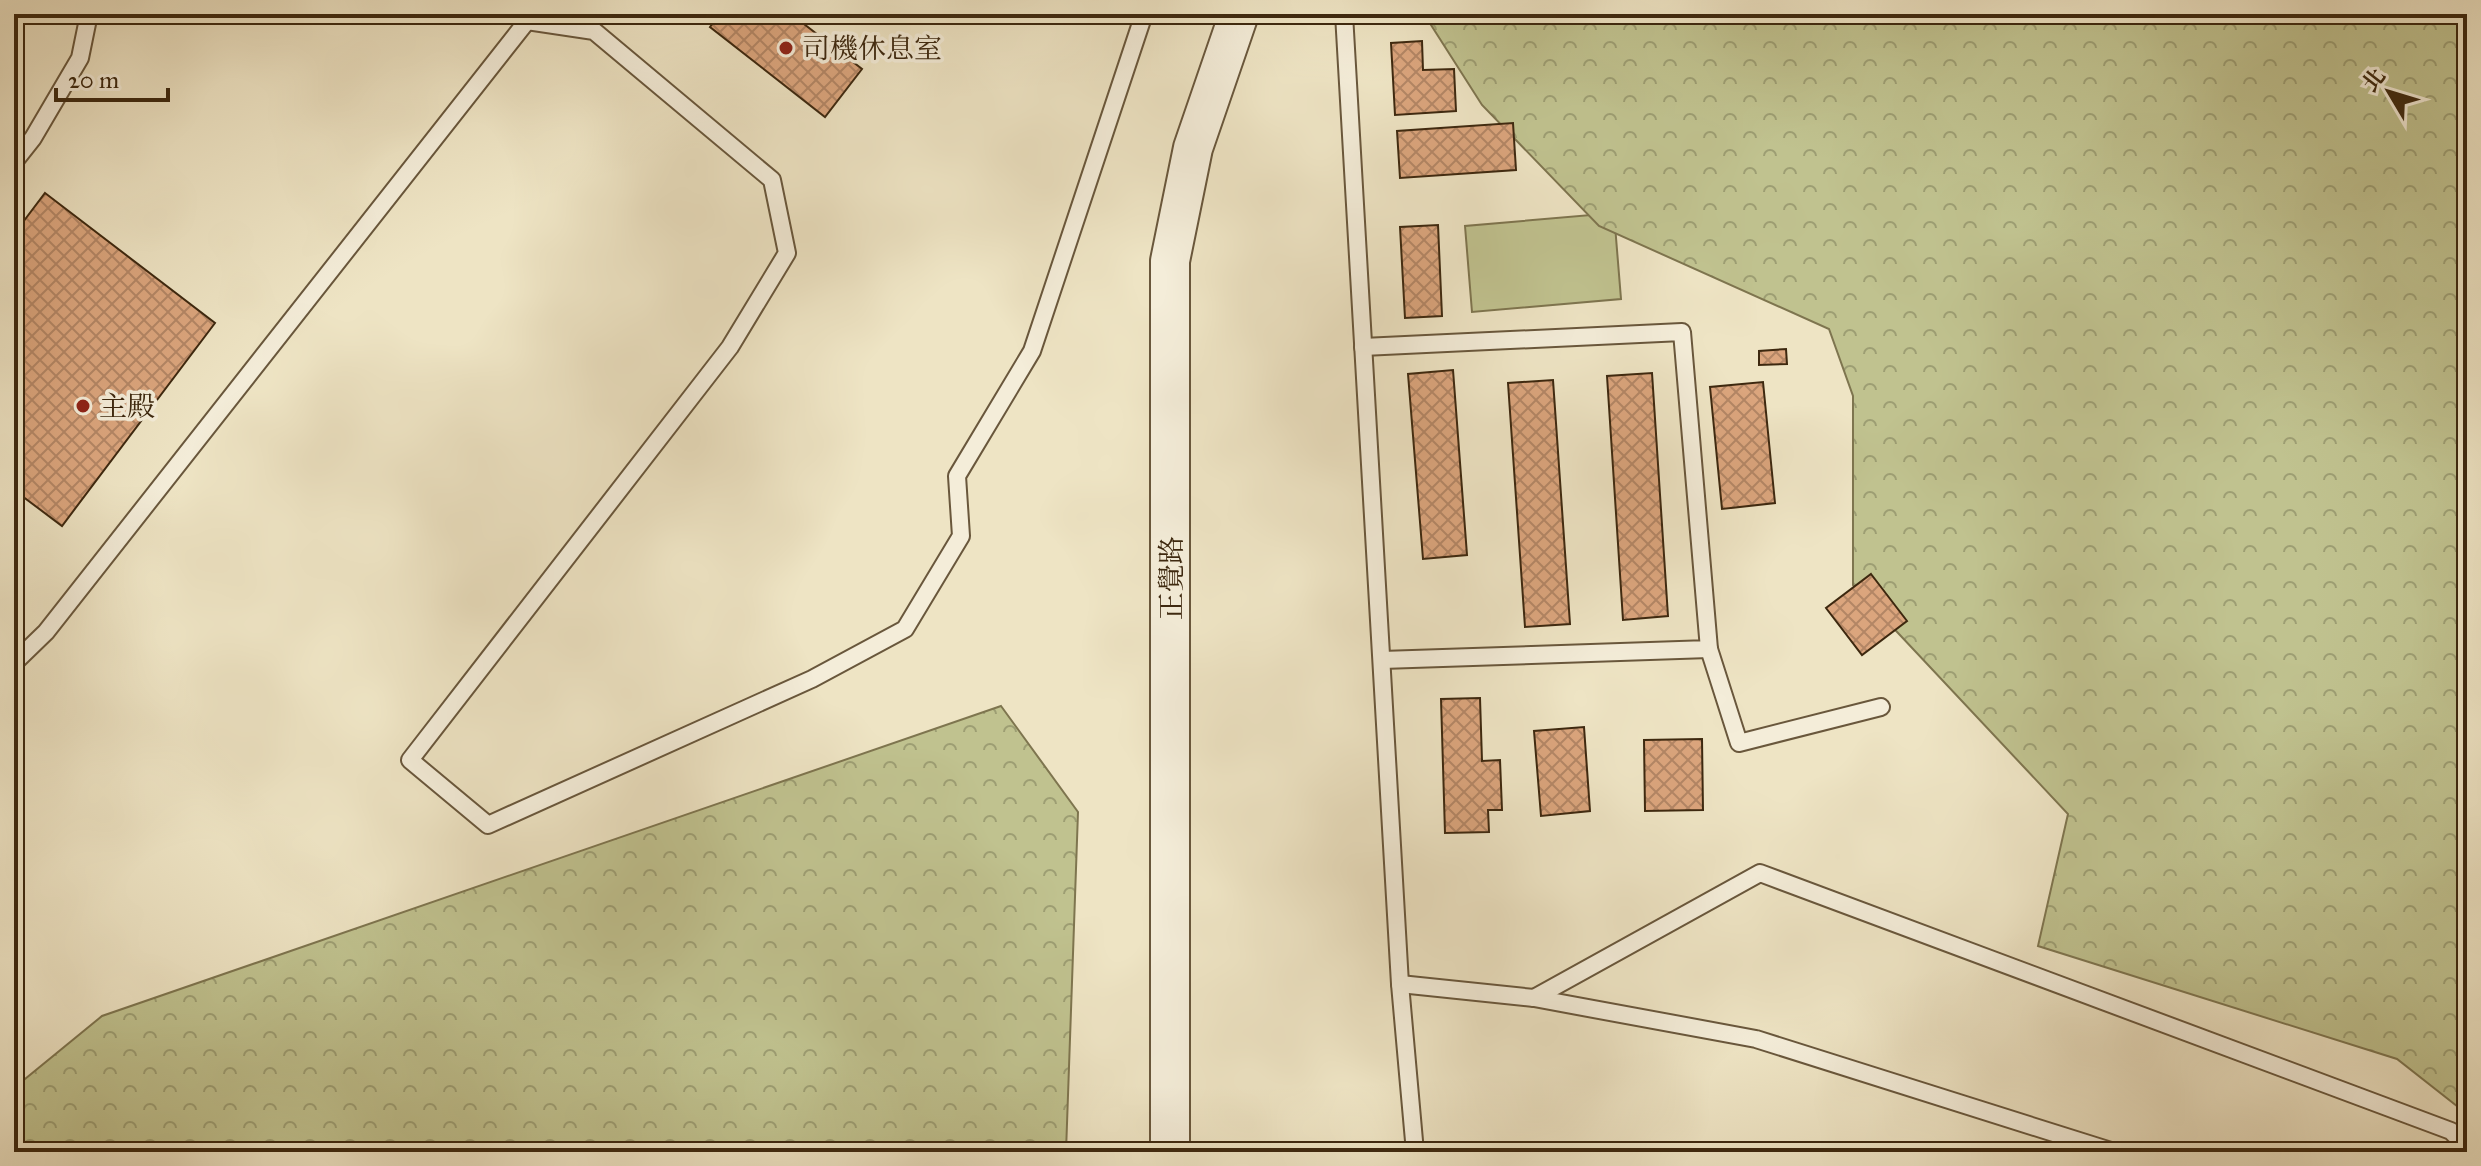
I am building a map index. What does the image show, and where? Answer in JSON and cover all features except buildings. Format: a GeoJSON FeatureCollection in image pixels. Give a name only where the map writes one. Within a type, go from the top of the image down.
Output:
{"type":"FeatureCollection","features":[{"type":"Feature","properties":{"kind":"street","name":"正覺路"},"geometry":{"type":"LineString","coordinates":[[1170,1152],[1170,261],[1193,148],[1239,14]]}},
{"type":"Feature","properties":{"kind":"lane"},"geometry":{"type":"LineString","coordinates":[[14,162],[33,138],[80,58],[89,14]]}},
{"type":"Feature","properties":{"kind":"lane"},"geometry":{"type":"LineString","coordinates":[[14,663],[46,632],[527,18],[594,31],[772,180],[787,253],[730,347],[410,760],[488,825],[812,679],[905,629],[961,536],[957,476],[1032,351],[1144,14]]}},
{"type":"Feature","properties":{"kind":"lane"},"geometry":{"type":"LineString","coordinates":[[1344,14],[1400,984],[1415,1152]]}},
{"type":"Feature","properties":{"kind":"lane"},"geometry":{"type":"LineString","coordinates":[[1363,347],[1682,332],[1709,649],[1739,743],[1881,707]]}},
{"type":"Feature","properties":{"kind":"lane"},"geometry":{"type":"LineString","coordinates":[[1382,660],[1709,649]]}},
{"type":"Feature","properties":{"kind":"lane"},"geometry":{"type":"LineString","coordinates":[[1534,998],[1760,873],[2451,1131],[2467,1147]]}},
{"type":"Feature","properties":{"kind":"lane"},"geometry":{"type":"LineString","coordinates":[[1400,984],[1534,998],[1756,1039],[2114,1152]]}},
{"type":"Feature","properties":{"kind":"green space"},"geometry":{"type":"Polygon","coordinates":[[[1424,14],[2467,14],[2467,1114],[2397,1059],[2038,946],[2068,814],[1853,585],[1853,396],[1829,329],[1599,226],[1482,105],[1424,14]]]}},
{"type":"Feature","properties":{"kind":"green space"},"geometry":{"type":"Polygon","coordinates":[[[1614,213],[1621,299],[1472,312],[1465,226],[1614,213]]]}},
{"type":"Feature","properties":{"kind":"green space"},"geometry":{"type":"Polygon","coordinates":[[[1001,706],[1078,812],[1066,1152],[14,1152],[14,1088],[102,1016],[1001,706]]]}},
{"type":"Feature","properties":{"kind":"place","name":"司機休息室"},"geometry":{"type":"Point","coordinates":[786,48]}},
{"type":"Feature","properties":{"kind":"place","name":"主殿"},"geometry":{"type":"Point","coordinates":[83,406]}}]}
